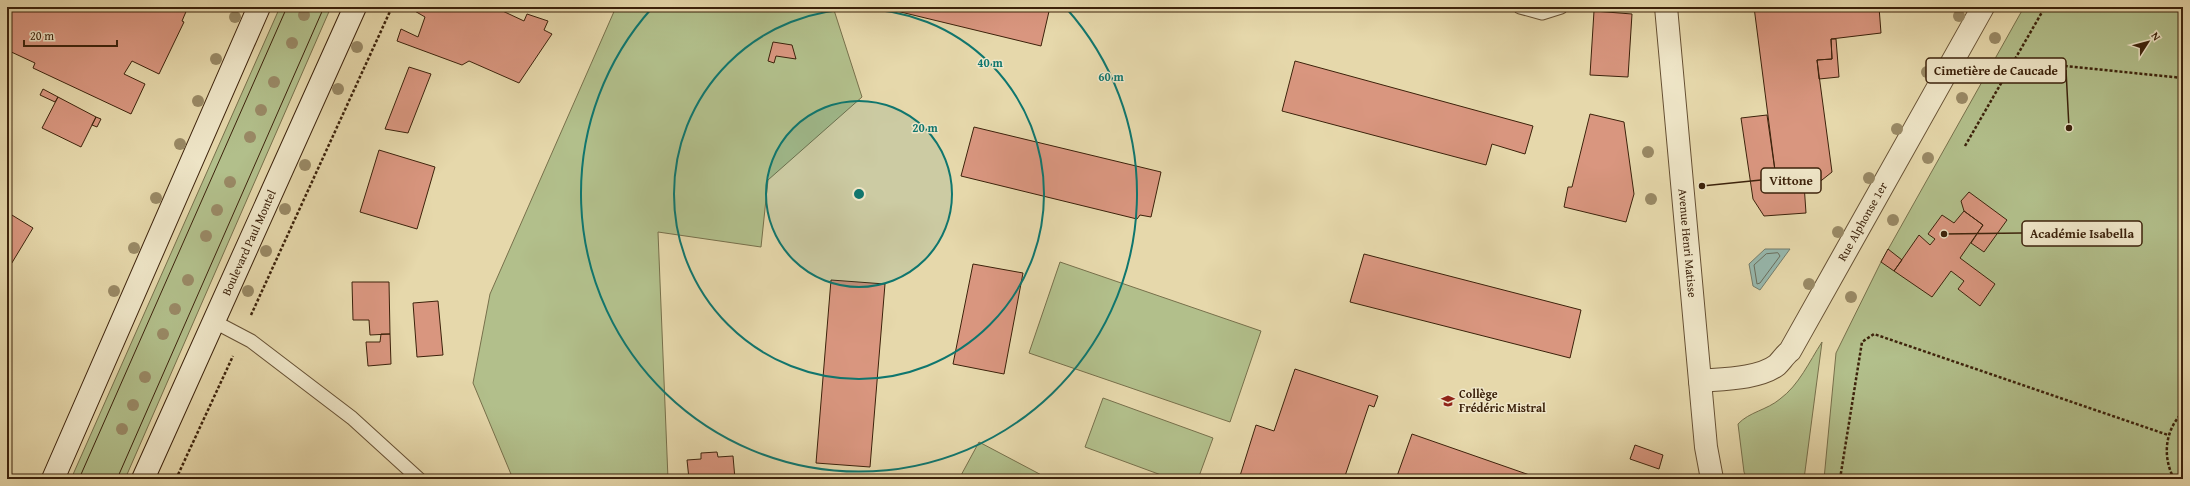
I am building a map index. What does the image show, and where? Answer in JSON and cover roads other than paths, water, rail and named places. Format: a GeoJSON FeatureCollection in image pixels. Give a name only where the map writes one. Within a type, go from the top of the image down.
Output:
{"type":"FeatureCollection","features":[{"type":"Feature","properties":{"kind":"main road"},"geometry":{"type":"LineString","coordinates":[[53,479],[260,7]]}},
{"type":"Feature","properties":{"kind":"main road","name":"Boulevard Paul Montel"},"geometry":{"type":"LineString","coordinates":[[143,479],[355,7]]}},
{"type":"Feature","properties":{"kind":"main road","name":"Avenue Henri Matisse"},"geometry":{"type":"LineString","coordinates":[[1666,7],[1706,447],[1712,479]]}},
{"type":"Feature","properties":{"kind":"main road","name":"Rue Alphonse 1er"},"geometry":{"type":"LineString","coordinates":[[1700,381],[1732,378],[1759,373],[1776,366],[1790,351],[1983,7]]}},
{"type":"Feature","properties":{"kind":"lane"},"geometry":{"type":"LineString","coordinates":[[1520,7],[1542,13],[1561,7]]}},
{"type":"Feature","properties":{"kind":"lane"},"geometry":{"type":"LineString","coordinates":[[213,321],[242,335],[352,418],[420,479]]}},
{"type":"Feature","properties":{"kind":"water"},"geometry":{"type":"Polygon","coordinates":[[[1765,249],[1790,249],[1760,290],[1753,286],[1749,264],[1765,249]]]}},
{"type":"Feature","properties":{"kind":"tram line"},"geometry":{"type":"LineString","coordinates":[[79,479],[287,7]]}},
{"type":"Feature","properties":{"kind":"tram line"},"geometry":{"type":"LineString","coordinates":[[117,479],[324,7]]}},
{"type":"Feature","properties":{"kind":"place","name":"Cimetière de Caucade"},"geometry":{"type":"Point","coordinates":[2069,128]}},
{"type":"Feature","properties":{"kind":"place","name":"Vittone"},"geometry":{"type":"Point","coordinates":[1702,186]}},
{"type":"Feature","properties":{"kind":"place","name":"Académie Isabella"},"geometry":{"type":"Point","coordinates":[1944,234]}},
{"type":"Feature","properties":{"kind":"place","name":"Collège Frédéric Mistral"},"geometry":{"type":"Point","coordinates":[1448,401]}}]}
